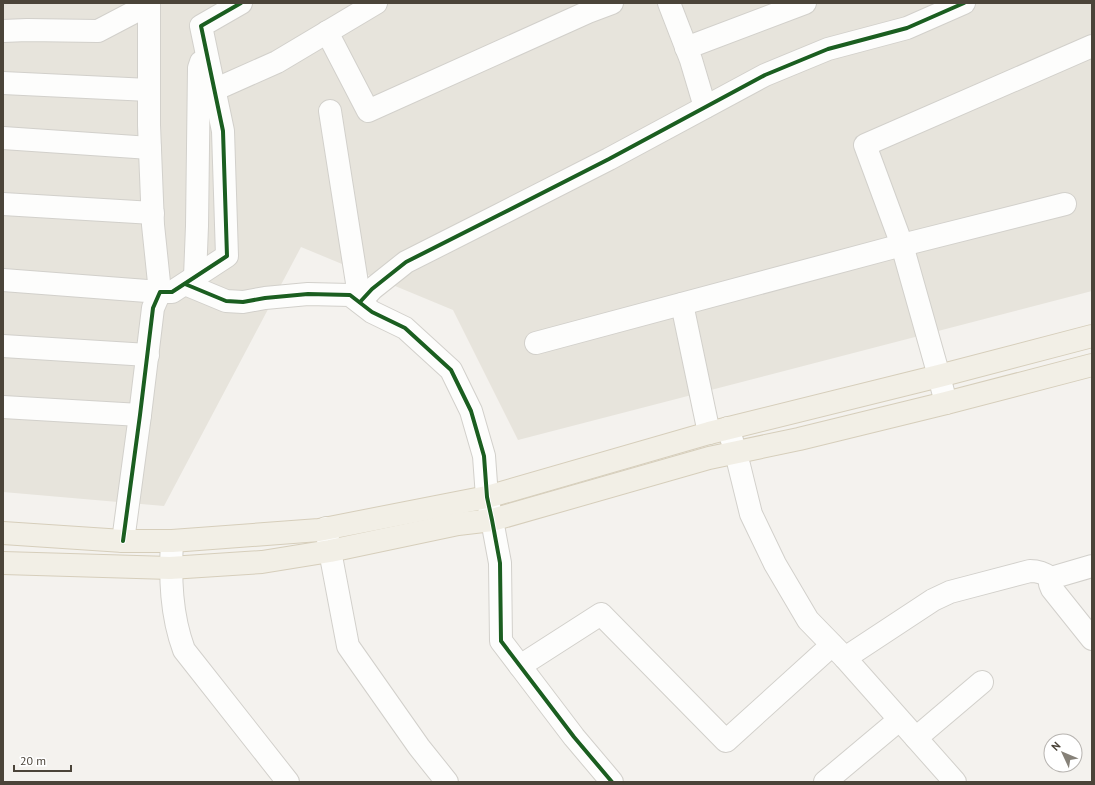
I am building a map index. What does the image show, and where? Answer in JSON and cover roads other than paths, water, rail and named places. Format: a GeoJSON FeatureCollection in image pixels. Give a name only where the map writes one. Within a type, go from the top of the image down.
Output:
{"type":"FeatureCollection","features":[{"type":"Feature","properties":{"kind":"main road"},"geometry":{"type":"LineString","coordinates":[[3,533],[123,541],[172,541],[307,531],[326,528],[487,497],[718,430],[939,376],[1092,336]]}},
{"type":"Feature","properties":{"kind":"main road"},"geometry":{"type":"LineString","coordinates":[[3,562],[170,568],[262,562],[330,551],[458,524],[492,520],[709,458],[807,437],[1092,366]]}},
{"type":"Feature","properties":{"kind":"street"},"geometry":{"type":"LineString","coordinates":[[3,31],[98,31],[140,9],[148,3]]}},
{"type":"Feature","properties":{"kind":"street"},"geometry":{"type":"LineString","coordinates":[[123,541],[153,308],[160,292],[152,212],[148,3]]}},
{"type":"Feature","properties":{"kind":"street"},"geometry":{"type":"LineString","coordinates":[[3,280],[172,292],[227,256],[223,131],[201,26],[241,3]]}},
{"type":"Feature","properties":{"kind":"street"},"geometry":{"type":"LineString","coordinates":[[214,90],[277,62],[376,3]]}},
{"type":"Feature","properties":{"kind":"street"},"geometry":{"type":"LineString","coordinates":[[327,32],[368,112],[588,12],[612,3]]}},
{"type":"Feature","properties":{"kind":"street"},"geometry":{"type":"LineString","coordinates":[[669,3],[686,48],[705,107]]}},
{"type":"Feature","properties":{"kind":"street"},"geometry":{"type":"LineString","coordinates":[[686,48],[804,3]]}},
{"type":"Feature","properties":{"kind":"street"},"geometry":{"type":"LineString","coordinates":[[360,302],[372,289],[406,262],[609,159],[765,74],[828,49],[907,28],[964,3]]}},
{"type":"Feature","properties":{"kind":"street"},"geometry":{"type":"LineString","coordinates":[[946,403],[902,245],[865,145],[1092,46]]}},
{"type":"Feature","properties":{"kind":"street"},"geometry":{"type":"LineString","coordinates":[[190,280],[197,226],[199,68],[206,48]]}},
{"type":"Feature","properties":{"kind":"street"},"geometry":{"type":"LineString","coordinates":[[3,82],[150,90]]}},
{"type":"Feature","properties":{"kind":"street"},"geometry":{"type":"LineString","coordinates":[[330,111],[360,302]]}},
{"type":"Feature","properties":{"kind":"street"},"geometry":{"type":"LineString","coordinates":[[3,138],[150,148]]}},
{"type":"Feature","properties":{"kind":"street"},"geometry":{"type":"LineString","coordinates":[[3,204],[152,212]]}},
{"type":"Feature","properties":{"kind":"street"},"geometry":{"type":"LineString","coordinates":[[536,343],[902,245],[1065,204]]}},
{"type":"Feature","properties":{"kind":"street"},"geometry":{"type":"LineString","coordinates":[[190,280],[226,301],[243,302],[265,298],[308,294],[350,295],[372,312],[405,328],[451,370],[471,411],[484,456],[487,497],[500,563],[501,640],[574,737],[612,782]]}},
{"type":"Feature","properties":{"kind":"street"},"geometry":{"type":"LineString","coordinates":[[682,304],[718,430],[736,453],[751,514],[775,564],[808,620],[838,651],[955,782]]}},
{"type":"Feature","properties":{"kind":"street"},"geometry":{"type":"LineString","coordinates":[[3,346],[148,355]]}},
{"type":"Feature","properties":{"kind":"street"},"geometry":{"type":"LineString","coordinates":[[3,407],[140,415]]}},
{"type":"Feature","properties":{"kind":"street"},"geometry":{"type":"LineString","coordinates":[[326,528],[348,646],[419,747],[447,782]]}},
{"type":"Feature","properties":{"kind":"street"},"geometry":{"type":"LineString","coordinates":[[172,541],[170,568],[173,610],[178,634],[184,650],[288,782]]}},
{"type":"Feature","properties":{"kind":"street"},"geometry":{"type":"LineString","coordinates":[[1051,578],[1092,566]]}},
{"type":"Feature","properties":{"kind":"street"},"geometry":{"type":"LineString","coordinates":[[520,666],[601,614],[726,741],[838,651],[933,600],[950,592],[1030,571],[1038,571],[1051,578]]}},
{"type":"Feature","properties":{"kind":"street"},"geometry":{"type":"LineString","coordinates":[[1051,578],[1050,584],[1052,589],[1092,639]]}},
{"type":"Feature","properties":{"kind":"street"},"geometry":{"type":"LineString","coordinates":[[916,738],[982,682]]}},
{"type":"Feature","properties":{"kind":"street"},"geometry":{"type":"LineString","coordinates":[[825,782],[899,720]]}}]}
